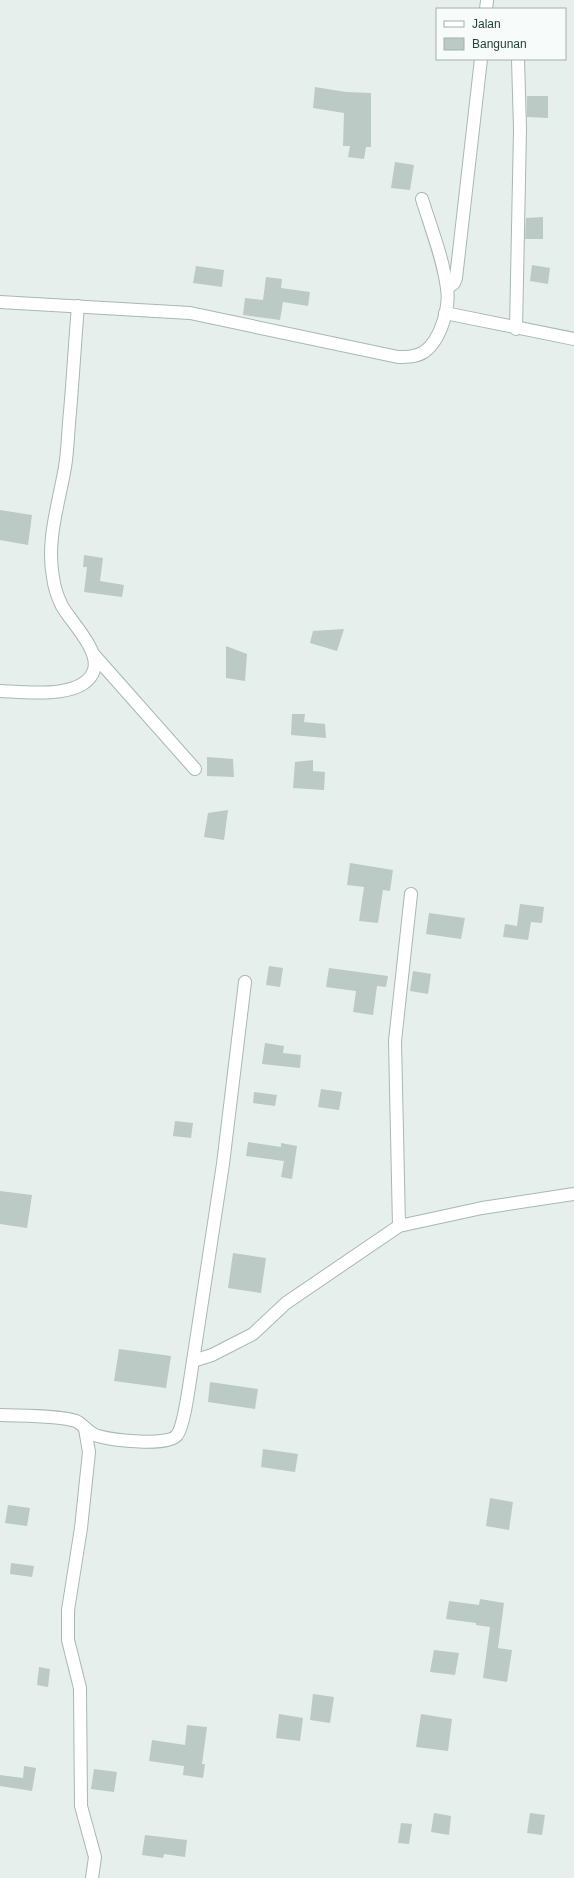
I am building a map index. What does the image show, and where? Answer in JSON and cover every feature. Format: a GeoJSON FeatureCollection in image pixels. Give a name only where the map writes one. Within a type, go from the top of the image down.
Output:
{"type":"FeatureCollection","features":[{"type":"Feature","properties":{"kind":"street"},"geometry":{"type":"LineString","coordinates":[[447,288],[454,283],[456,278],[480,60]]}},
{"type":"Feature","properties":{"kind":"street"},"geometry":{"type":"LineString","coordinates":[[516,329],[520,129],[518,60]]}},
{"type":"Feature","properties":{"kind":"street"},"geometry":{"type":"LineString","coordinates":[[0,302],[190,313],[398,357],[414,357],[425,351],[433,343],[440,329],[445,313],[447,288],[436,240],[422,199]]}},
{"type":"Feature","properties":{"kind":"street"},"geometry":{"type":"LineString","coordinates":[[78,306],[65,466],[51,554],[53,578],[62,606],[83,635],[94,655],[195,769]]}},
{"type":"Feature","properties":{"kind":"street"},"geometry":{"type":"LineString","coordinates":[[445,313],[516,329],[574,339]]}},
{"type":"Feature","properties":{"kind":"street"},"geometry":{"type":"LineString","coordinates":[[0,692],[57,692],[73,689],[86,682],[94,669],[94,655]]}},
{"type":"Feature","properties":{"kind":"street"},"geometry":{"type":"LineString","coordinates":[[399,1226],[395,1041],[411,894]]}},
{"type":"Feature","properties":{"kind":"street"},"geometry":{"type":"LineString","coordinates":[[0,1415],[35,1416],[77,1421],[85,1429],[97,1436],[155,1443],[168,1441],[177,1436],[182,1426],[194,1361],[223,1164],[245,982]]}},
{"type":"Feature","properties":{"kind":"street"},"geometry":{"type":"LineString","coordinates":[[194,1361],[212,1355],[253,1334],[286,1303],[399,1226],[482,1208],[574,1194]]}},
{"type":"Feature","properties":{"kind":"street"},"geometry":{"type":"LineString","coordinates":[[85,1429],[89,1452],[81,1528],[68,1610],[68,1640],[80,1688],[81,1806],[95,1857],[92,1878]]}},
{"type":"Feature","properties":{"kind":"building"},"geometry":{"type":"Polygon","coordinates":[[[315,87],[346,92],[371,93],[371,147],[366,147],[364,159],[348,157],[350,146],[343,146],[344,113],[313,108],[315,87]]]}},
{"type":"Feature","properties":{"kind":"building"},"geometry":{"type":"Polygon","coordinates":[[[527,96],[548,96],[548,118],[527,117],[527,96]]]}},
{"type":"Feature","properties":{"kind":"building"},"geometry":{"type":"Polygon","coordinates":[[[395,162],[414,165],[410,190],[391,188],[395,162]]]}},
{"type":"Feature","properties":{"kind":"building"},"geometry":{"type":"Polygon","coordinates":[[[543,217],[543,239],[525,239],[526,218],[543,217]]]}},
{"type":"Feature","properties":{"kind":"building"},"geometry":{"type":"Polygon","coordinates":[[[532,265],[550,268],[548,284],[530,281],[532,265]]]}},
{"type":"Feature","properties":{"kind":"building"},"geometry":{"type":"Polygon","coordinates":[[[196,266],[224,270],[222,287],[193,283],[196,266]]]}},
{"type":"Feature","properties":{"kind":"building"},"geometry":{"type":"Polygon","coordinates":[[[266,277],[282,279],[281,288],[310,292],[308,306],[283,302],[280,320],[243,315],[245,298],[263,300],[266,277]]]}},
{"type":"Feature","properties":{"kind":"building"},"geometry":{"type":"Polygon","coordinates":[[[0,510],[32,515],[28,545],[0,540],[0,510]]]}},
{"type":"Feature","properties":{"kind":"building"},"geometry":{"type":"Polygon","coordinates":[[[84,555],[103,558],[100,581],[124,585],[122,597],[84,592],[87,567],[83,567],[84,555]]]}},
{"type":"Feature","properties":{"kind":"building"},"geometry":{"type":"Polygon","coordinates":[[[344,629],[337,651],[310,643],[313,631],[344,629]]]}},
{"type":"Feature","properties":{"kind":"building"},"geometry":{"type":"Polygon","coordinates":[[[226,646],[247,654],[245,681],[226,678],[226,646]]]}},
{"type":"Feature","properties":{"kind":"building"},"geometry":{"type":"Polygon","coordinates":[[[292,714],[305,714],[304,722],[325,724],[326,738],[291,735],[292,714]]]}},
{"type":"Feature","properties":{"kind":"building"},"geometry":{"type":"Polygon","coordinates":[[[207,757],[233,759],[234,777],[207,776],[207,757]]]}},
{"type":"Feature","properties":{"kind":"building"},"geometry":{"type":"Polygon","coordinates":[[[313,760],[313,771],[325,772],[324,790],[293,788],[295,762],[313,760]]]}},
{"type":"Feature","properties":{"kind":"building"},"geometry":{"type":"Polygon","coordinates":[[[228,810],[224,840],[204,837],[208,813],[228,810]]]}},
{"type":"Feature","properties":{"kind":"building"},"geometry":{"type":"Polygon","coordinates":[[[350,863],[393,870],[390,891],[383,890],[378,923],[359,921],[364,887],[347,885],[350,863]]]}},
{"type":"Feature","properties":{"kind":"building"},"geometry":{"type":"Polygon","coordinates":[[[520,904],[544,907],[542,923],[531,922],[528,940],[503,937],[505,924],[517,926],[520,904]]]}},
{"type":"Feature","properties":{"kind":"building"},"geometry":{"type":"Polygon","coordinates":[[[429,913],[465,918],[461,939],[426,934],[429,913]]]}},
{"type":"Feature","properties":{"kind":"building"},"geometry":{"type":"Polygon","coordinates":[[[269,966],[283,968],[280,987],[266,985],[269,966]]]}},
{"type":"Feature","properties":{"kind":"building"},"geometry":{"type":"Polygon","coordinates":[[[329,968],[388,976],[386,987],[377,986],[373,1015],[353,1012],[356,991],[326,987],[329,968]]]}},
{"type":"Feature","properties":{"kind":"building"},"geometry":{"type":"Polygon","coordinates":[[[413,971],[431,974],[428,994],[410,991],[413,971]]]}},
{"type":"Feature","properties":{"kind":"building"},"geometry":{"type":"Polygon","coordinates":[[[265,1043],[284,1046],[283,1053],[301,1055],[300,1068],[262,1064],[265,1043]]]}},
{"type":"Feature","properties":{"kind":"building"},"geometry":{"type":"Polygon","coordinates":[[[321,1089],[342,1092],[339,1110],[318,1107],[321,1089]]]}},
{"type":"Feature","properties":{"kind":"building"},"geometry":{"type":"Polygon","coordinates":[[[254,1092],[277,1095],[275,1106],[253,1103],[254,1092]]]}},
{"type":"Feature","properties":{"kind":"building"},"geometry":{"type":"Polygon","coordinates":[[[175,1121],[193,1123],[191,1138],[173,1136],[175,1121]]]}},
{"type":"Feature","properties":{"kind":"building"},"geometry":{"type":"Polygon","coordinates":[[[248,1142],[281,1147],[281,1143],[297,1146],[292,1179],[281,1177],[284,1161],[246,1156],[248,1142]]]}},
{"type":"Feature","properties":{"kind":"building"},"geometry":{"type":"Polygon","coordinates":[[[0,1191],[32,1195],[27,1228],[0,1224],[0,1191]]]}},
{"type":"Feature","properties":{"kind":"building"},"geometry":{"type":"Polygon","coordinates":[[[233,1253],[266,1258],[261,1293],[228,1288],[233,1253]]]}},
{"type":"Feature","properties":{"kind":"building"},"geometry":{"type":"Polygon","coordinates":[[[119,1349],[171,1356],[166,1388],[114,1381],[119,1349]]]}},
{"type":"Feature","properties":{"kind":"building"},"geometry":{"type":"Polygon","coordinates":[[[210,1382],[258,1389],[255,1409],[208,1402],[210,1382]]]}},
{"type":"Feature","properties":{"kind":"building"},"geometry":{"type":"Polygon","coordinates":[[[263,1449],[298,1454],[295,1472],[261,1467],[263,1449]]]}},
{"type":"Feature","properties":{"kind":"building"},"geometry":{"type":"Polygon","coordinates":[[[490,1498],[513,1502],[509,1530],[486,1526],[490,1498]]]}},
{"type":"Feature","properties":{"kind":"building"},"geometry":{"type":"Polygon","coordinates":[[[8,1505],[30,1508],[27,1526],[5,1523],[8,1505]]]}},
{"type":"Feature","properties":{"kind":"building"},"geometry":{"type":"Polygon","coordinates":[[[11,1563],[34,1566],[32,1577],[10,1574],[11,1563]]]}},
{"type":"Feature","properties":{"kind":"building"},"geometry":{"type":"Polygon","coordinates":[[[480,1599],[504,1603],[498,1648],[512,1650],[507,1682],[483,1678],[490,1627],[476,1625],[476,1623],[446,1619],[449,1601],[479,1605],[480,1599]]]}},
{"type":"Feature","properties":{"kind":"building"},"geometry":{"type":"Polygon","coordinates":[[[434,1650],[459,1653],[455,1675],[430,1672],[434,1650]]]}},
{"type":"Feature","properties":{"kind":"building"},"geometry":{"type":"Polygon","coordinates":[[[39,1667],[50,1669],[48,1687],[37,1685],[39,1667]]]}},
{"type":"Feature","properties":{"kind":"building"},"geometry":{"type":"Polygon","coordinates":[[[313,1694],[334,1697],[330,1723],[310,1720],[313,1694]]]}},
{"type":"Feature","properties":{"kind":"building"},"geometry":{"type":"Polygon","coordinates":[[[279,1714],[303,1718],[300,1741],[276,1738],[279,1714]]]}},
{"type":"Feature","properties":{"kind":"building"},"geometry":{"type":"Polygon","coordinates":[[[421,1714],[452,1719],[448,1751],[416,1747],[421,1714]]]}},
{"type":"Feature","properties":{"kind":"building"},"geometry":{"type":"Polygon","coordinates":[[[187,1725],[207,1727],[202,1764],[205,1764],[203,1778],[183,1775],[184,1766],[149,1761],[152,1740],[185,1745],[187,1725]]]}},
{"type":"Feature","properties":{"kind":"building"},"geometry":{"type":"Polygon","coordinates":[[[24,1766],[36,1768],[32,1791],[0,1786],[0,1775],[23,1778],[24,1766]]]}},
{"type":"Feature","properties":{"kind":"building"},"geometry":{"type":"Polygon","coordinates":[[[94,1769],[117,1772],[114,1792],[91,1789],[94,1769]]]}},
{"type":"Feature","properties":{"kind":"building"},"geometry":{"type":"Polygon","coordinates":[[[434,1813],[451,1816],[449,1835],[431,1832],[434,1813]]]}},
{"type":"Feature","properties":{"kind":"building"},"geometry":{"type":"Polygon","coordinates":[[[530,1813],[545,1815],[542,1835],[527,1833],[530,1813]]]}},
{"type":"Feature","properties":{"kind":"building"},"geometry":{"type":"Polygon","coordinates":[[[401,1823],[412,1824],[409,1844],[398,1843],[401,1823]]]}},
{"type":"Feature","properties":{"kind":"building"},"geometry":{"type":"Polygon","coordinates":[[[145,1835],[187,1840],[185,1857],[164,1854],[163,1858],[142,1855],[145,1835]]]}}]}
